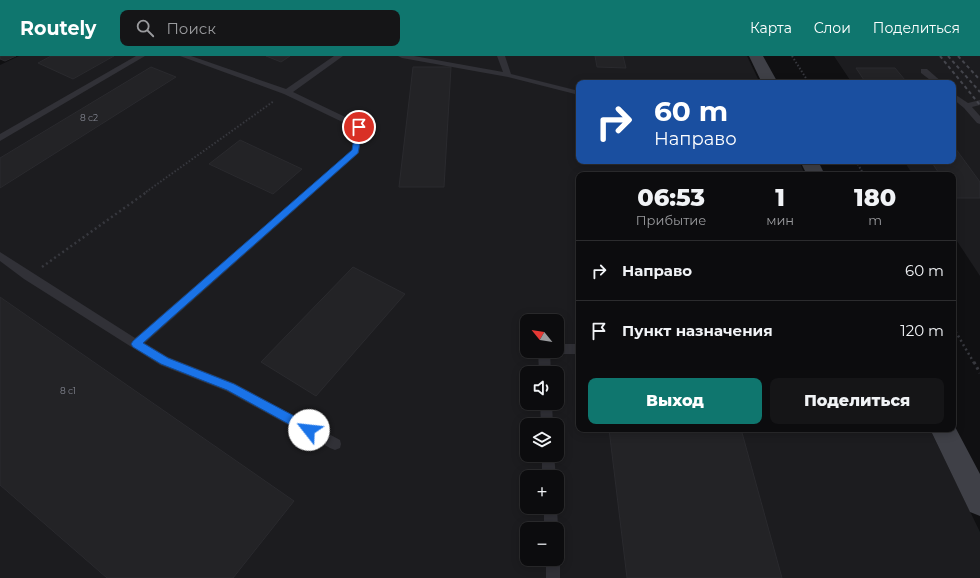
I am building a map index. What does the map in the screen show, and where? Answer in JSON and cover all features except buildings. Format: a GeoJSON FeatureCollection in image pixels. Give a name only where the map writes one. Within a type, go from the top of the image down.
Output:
{"type":"FeatureCollection","features":[{"type":"Feature","properties":{"kind":"main road"},"geometry":{"type":"LineString","coordinates":[[756,56],[768,80]]}},
{"type":"Feature","properties":{"kind":"main road"},"geometry":{"type":"LineString","coordinates":[[945,432],[980,502]]}},
{"type":"Feature","properties":{"kind":"lane"},"geometry":{"type":"LineString","coordinates":[[0,138],[141,56]]}},
{"type":"Feature","properties":{"kind":"lane"},"geometry":{"type":"LineString","coordinates":[[136,344],[356,151],[359,127],[287,92],[184,56]]}},
{"type":"Feature","properties":{"kind":"lane"},"geometry":{"type":"LineString","coordinates":[[287,92],[340,56]]}},
{"type":"Feature","properties":{"kind":"lane"},"geometry":{"type":"LineString","coordinates":[[402,56],[508,75],[576,92]]}},
{"type":"Feature","properties":{"kind":"lane"},"geometry":{"type":"LineString","coordinates":[[501,56],[508,75]]}},
{"type":"Feature","properties":{"kind":"lane"},"geometry":{"type":"LineString","coordinates":[[924,71],[935,80]]}},
{"type":"Feature","properties":{"kind":"lane"},"geometry":{"type":"LineString","coordinates":[[956,97],[967,106],[980,121]]}},
{"type":"Feature","properties":{"kind":"lane"},"geometry":{"type":"LineString","coordinates":[[967,106],[980,102]]}},
{"type":"Feature","properties":{"kind":"lane"},"geometry":{"type":"LineString","coordinates":[[0,256],[28,276],[164,361],[230,387],[335,444]]}},
{"type":"Feature","properties":{"kind":"lane"},"geometry":{"type":"LineString","coordinates":[[564,349],[576,349]]}},
{"type":"Feature","properties":{"kind":"lane"},"geometry":{"type":"LineString","coordinates":[[553,566],[554,578]]}},
{"type":"Feature","properties":{"kind":"path"},"geometry":{"type":"LineString","coordinates":[[792,56],[807,80]]}},
{"type":"Feature","properties":{"kind":"path"},"geometry":{"type":"LineString","coordinates":[[28,276],[287,92]]}},
{"type":"Feature","properties":{"kind":"path"},"geometry":{"type":"LineString","coordinates":[[956,332],[980,373]]}},
{"type":"Feature","properties":{"kind":"shaded area"},"geometry":{"type":"Polygon","coordinates":[[[19,56],[747,56],[759,80],[576,80],[576,164],[800,164],[804,172],[576,172],[576,432],[931,432],[980,532],[980,578],[0,578],[0,65],[19,56]]]}},
{"type":"Feature","properties":{"kind":"shaded area"},"geometry":{"type":"Polygon","coordinates":[[[834,56],[980,56],[980,276],[956,240],[956,172],[911,172],[906,164],[956,164],[956,80],[850,80],[834,56]]]}},
{"type":"Feature","properties":{"kind":"railway"},"geometry":{"type":"LineString","coordinates":[[940,56],[980,105]]}},
{"type":"Feature","properties":{"kind":"railway"},"geometry":{"type":"LineString","coordinates":[[948,56],[980,92]]}},
{"type":"Feature","properties":{"kind":"railway"},"geometry":{"type":"LineString","coordinates":[[958,56],[980,80]]}},
{"type":"Feature","properties":{"kind":"route"},"geometry":{"type":"LineString","coordinates":[[309,430],[230,387],[164,361],[136,344],[356,151],[359,127]]}}]}
